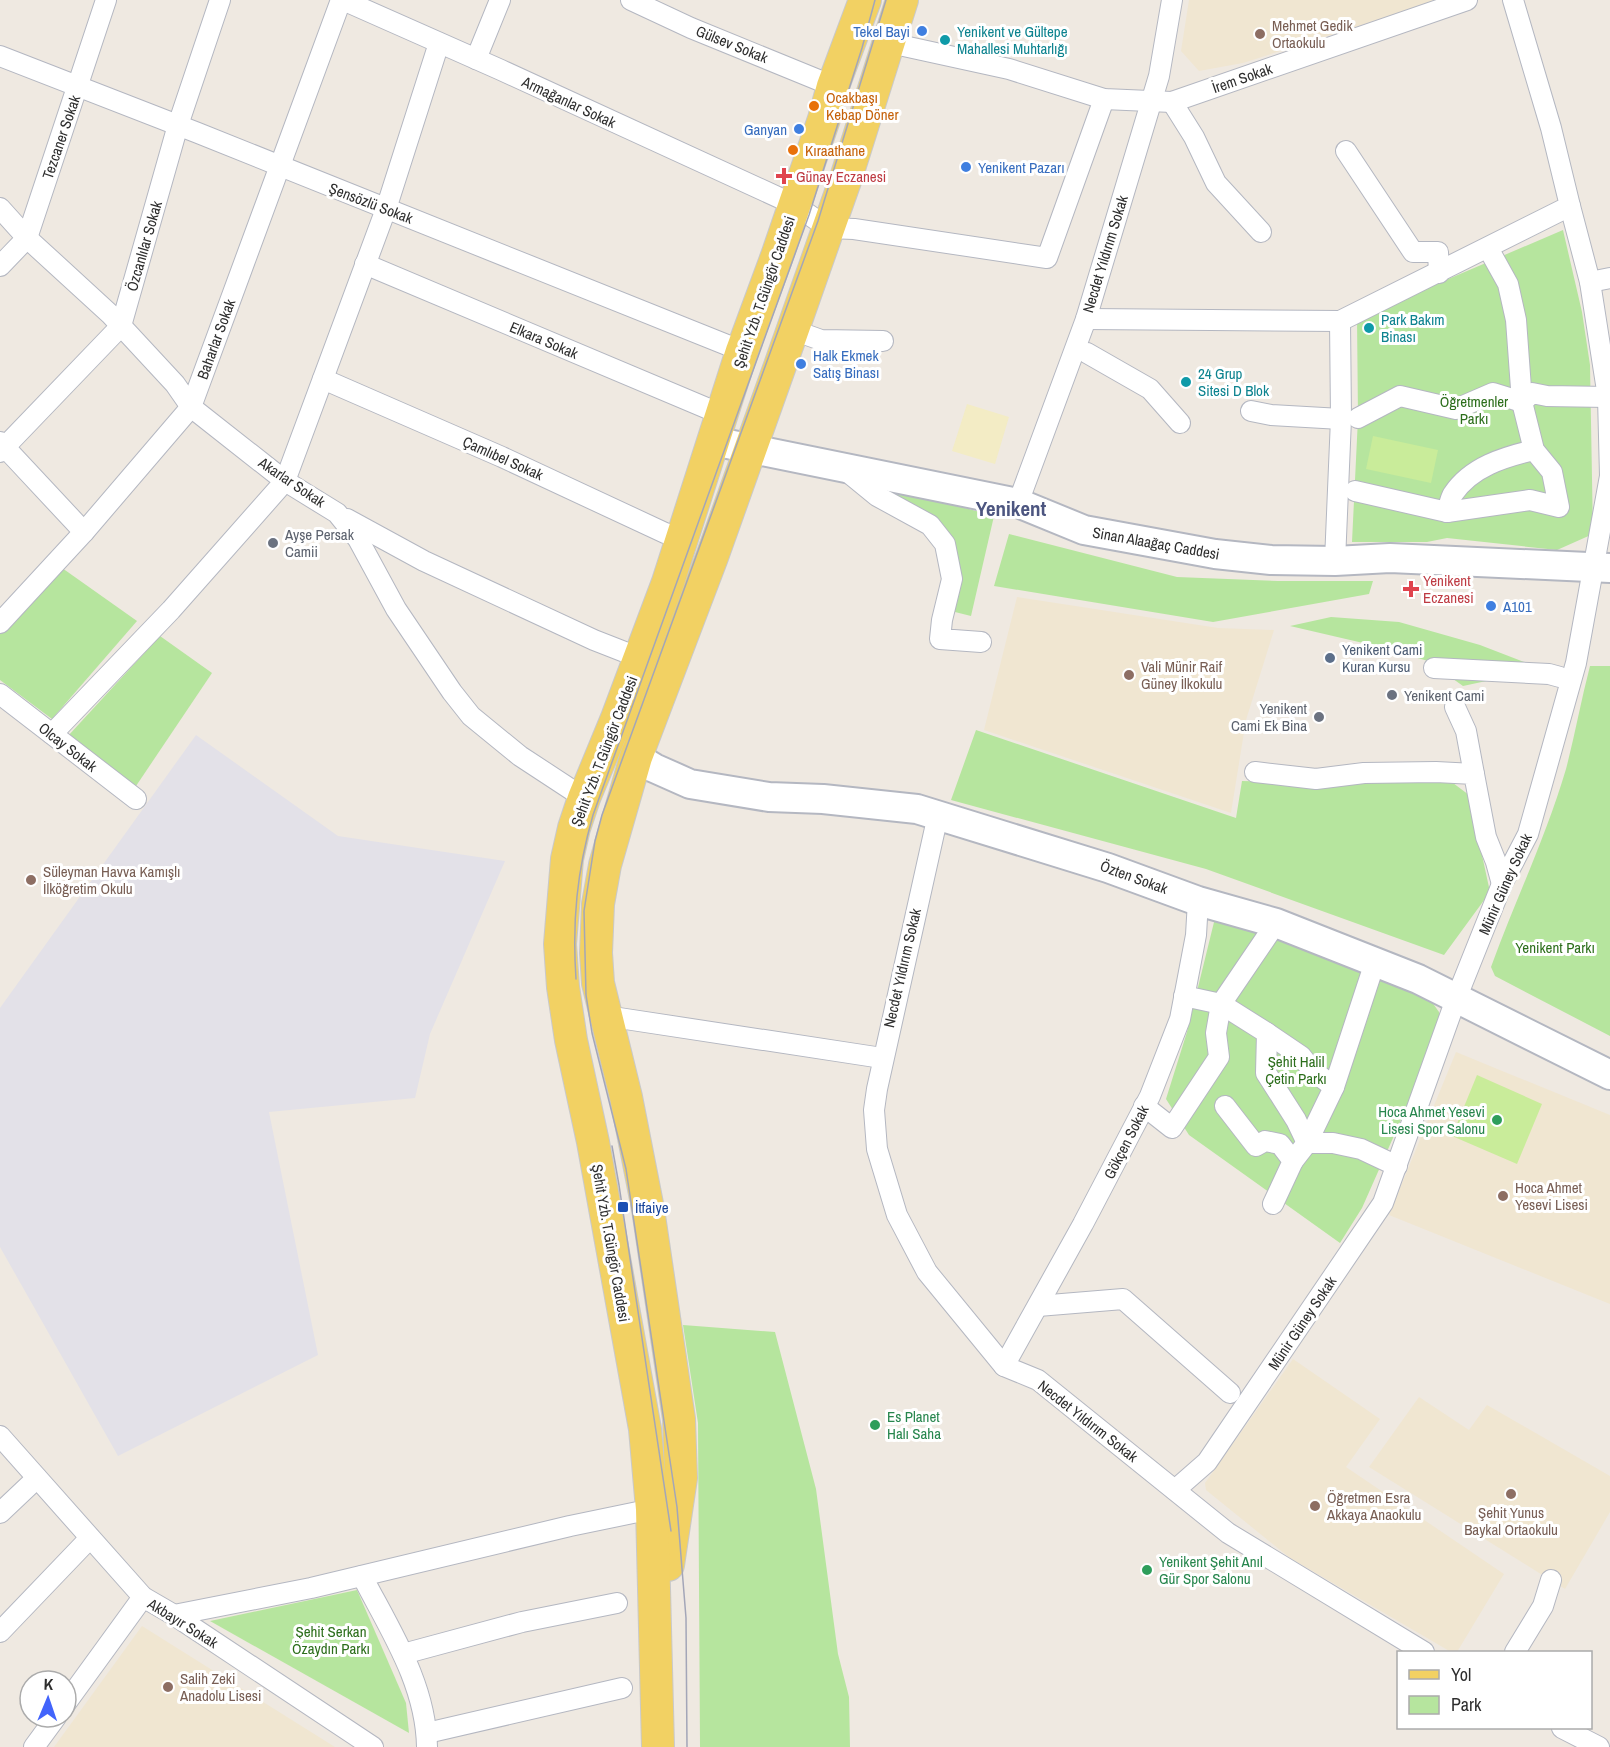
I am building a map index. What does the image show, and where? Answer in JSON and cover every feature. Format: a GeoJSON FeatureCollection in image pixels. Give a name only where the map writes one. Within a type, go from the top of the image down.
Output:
{"type":"FeatureCollection","features":[{"type":"Feature","properties":{"kind":"main road","name":"Şehit Yzb. T.Güngör Caddesi"},"geometry":{"type":"LineString","coordinates":[[658,1747],[652,1509],[645,1429],[593,1142],[570,1040],[560,944],[567,859],[584,798],[640,658],[683,539],[742,351],[865,0]]}},
{"type":"Feature","properties":{"kind":"main road","name":"Şehit Yzb. T.Güngör Caddesi"},"geometry":{"type":"LineString","coordinates":[[654,1649],[681,1478],[679,1419],[648,1209],[626,1097],[598,983],[596,953],[598,904],[610,844],[636,757],[708,567],[793,330],[890,44],[902,0]]}},
{"type":"Feature","properties":{"kind":"street","name":"Tezcaner Sokak"},"geometry":{"type":"LineString","coordinates":[[0,266],[27,238],[106,0]]}},
{"type":"Feature","properties":{"kind":"street","name":"Özcanlılar Sokak"},"geometry":{"type":"LineString","coordinates":[[2,447],[121,326],[178,125],[220,0]]}},
{"type":"Feature","properties":{"kind":"street","name":"Armağanlar Sokak"},"geometry":{"type":"LineString","coordinates":[[342,0],[795,205],[828,228]]}},
{"type":"Feature","properties":{"kind":"street","name":"Baharlar Sokak"},"geometry":{"type":"LineString","coordinates":[[0,623],[84,532],[191,407],[342,0]]}},
{"type":"Feature","properties":{"kind":"street"},"geometry":{"type":"LineString","coordinates":[[476,59],[500,0]]}},
{"type":"Feature","properties":{"kind":"street","name":"Gülsev Sokak"},"geometry":{"type":"LineString","coordinates":[[631,0],[691,28],[833,86]]}},
{"type":"Feature","properties":{"kind":"street","name":"Necdet Yıldırım Sokak"},"geometry":{"type":"LineString","coordinates":[[1018,503],[1086,319],[1159,76],[1172,0]]}},
{"type":"Feature","properties":{"kind":"street","name":"İrem Sokak"},"geometry":{"type":"LineString","coordinates":[[890,44],[1009,69],[1104,99],[1172,102],[1467,0]]}},
{"type":"Feature","properties":{"kind":"street","name":"Münir Güney Sokak"},"geometry":{"type":"LineString","coordinates":[[1175,1490],[1207,1462],[1383,1203],[1456,999],[1502,884],[1528,834],[1602,568],[1610,476],[1608,397],[1590,282],[1551,128],[1513,0]]}},
{"type":"Feature","properties":{"kind":"street"},"geometry":{"type":"LineString","coordinates":[[52,734],[171,610],[285,481],[386,208],[439,43]]}},
{"type":"Feature","properties":{"kind":"street","name":"Şensözlü Sokak"},"geometry":{"type":"LineString","coordinates":[[0,56],[742,351]]}},
{"type":"Feature","properties":{"kind":"street"},"geometry":{"type":"LineString","coordinates":[[828,228],[854,229],[1047,258],[1104,99]]}},
{"type":"Feature","properties":{"kind":"street"},"geometry":{"type":"LineString","coordinates":[[1172,102],[1194,137],[1216,183],[1260,232]]}},
{"type":"Feature","properties":{"kind":"street"},"geometry":{"type":"LineString","coordinates":[[1346,151],[1413,252],[1438,252],[1439,273]]}},
{"type":"Feature","properties":{"kind":"street"},"geometry":{"type":"LineString","coordinates":[[1086,319],[1340,321],[1570,206]]}},
{"type":"Feature","properties":{"kind":"street","name":"Akarlar Sokak"},"geometry":{"type":"LineString","coordinates":[[0,207],[27,238],[121,326],[176,384],[191,407],[285,481],[337,513],[358,539],[396,609],[471,716],[520,756],[584,798]]}},
{"type":"Feature","properties":{"kind":"street"},"geometry":{"type":"LineString","coordinates":[[1355,492],[1447,512],[1530,500],[1559,507],[1552,472],[1534,450],[1522,402],[1516,320],[1508,284],[1488,248]]}},
{"type":"Feature","properties":{"kind":"street","name":"Elkara Sokak"},"geometry":{"type":"LineString","coordinates":[[365,264],[718,428]]}},
{"type":"Feature","properties":{"kind":"street"},"geometry":{"type":"LineString","coordinates":[[1590,282],[1610,278]]}},
{"type":"Feature","properties":{"kind":"street"},"geometry":{"type":"LineString","coordinates":[[1335,561],[1350,418],[1340,321]]}},
{"type":"Feature","properties":{"kind":"street"},"geometry":{"type":"LineString","coordinates":[[793,330],[821,340],[883,342]]}},
{"type":"Feature","properties":{"kind":"street"},"geometry":{"type":"LineString","coordinates":[[1087,352],[1150,390],[1180,423]]}},
{"type":"Feature","properties":{"kind":"street","name":"Çamlıbel Sokak"},"geometry":{"type":"LineString","coordinates":[[323,380],[502,457],[665,533],[683,539]]}},
{"type":"Feature","properties":{"kind":"street"},"geometry":{"type":"LineString","coordinates":[[1251,411],[1350,418],[1400,396],[1456,409],[1493,393],[1522,402]]}},
{"type":"Feature","properties":{"kind":"street"},"geometry":{"type":"LineString","coordinates":[[1522,402],[1532,393],[1546,396],[1608,397]]}},
{"type":"Feature","properties":{"kind":"street","name":"Sinan Alaağaç Caddesi"},"geometry":{"type":"LineString","coordinates":[[718,428],[749,449],[1018,503],[1084,530],[1215,554],[1271,560],[1335,561],[1390,558],[1602,568]]}},
{"type":"Feature","properties":{"kind":"street"},"geometry":{"type":"LineString","coordinates":[[2,447],[84,532]]}},
{"type":"Feature","properties":{"kind":"street"},"geometry":{"type":"LineString","coordinates":[[1447,512],[1451,496],[1467,479],[1486,465],[1514,454],[1534,450]]}},
{"type":"Feature","properties":{"kind":"street"},"geometry":{"type":"LineString","coordinates":[[842,468],[877,496],[930,525],[945,544],[951,579],[940,639],[981,642]]}},
{"type":"Feature","properties":{"kind":"street"},"geometry":{"type":"LineString","coordinates":[[337,513],[424,561],[594,640],[640,658]]}},
{"type":"Feature","properties":{"kind":"street"},"geometry":{"type":"LineString","coordinates":[[1434,668],[1549,674],[1560,677]]}},
{"type":"Feature","properties":{"kind":"street","name":"Olcay Sokak"},"geometry":{"type":"LineString","coordinates":[[0,694],[136,799]]}},
{"type":"Feature","properties":{"kind":"street"},"geometry":{"type":"LineString","coordinates":[[1455,707],[1466,731],[1486,837],[1502,884]]}},
{"type":"Feature","properties":{"kind":"street","name":"Özten Sokak"},"geometry":{"type":"LineString","coordinates":[[636,757],[690,784],[769,797],[823,799],[917,809],[1108,868],[1198,901],[1276,923],[1418,978],[1610,1075]]}},
{"type":"Feature","properties":{"kind":"street"},"geometry":{"type":"LineString","coordinates":[[1255,772],[1316,778],[1364,773],[1474,774]]}},
{"type":"Feature","properties":{"kind":"street","name":"Necdet Yıldırım Sokak"},"geometry":{"type":"LineString","coordinates":[[938,815],[882,1058],[874,1110],[877,1149],[897,1215],[927,1272],[1004,1366],[1038,1380],[1228,1533],[1421,1651]]}},
{"type":"Feature","properties":{"kind":"street","name":"Gökçen Sokak"},"geometry":{"type":"LineString","coordinates":[[1004,1366],[1144,1106],[1180,1019],[1196,935],[1198,901]]}},
{"type":"Feature","properties":{"kind":"street"},"geometry":{"type":"LineString","coordinates":[[1144,1106],[1173,1128],[1219,1057],[1216,1033],[1221,1004],[1276,923]]}},
{"type":"Feature","properties":{"kind":"street"},"geometry":{"type":"LineString","coordinates":[[1273,1204],[1293,1161],[1307,1143],[1334,1087],[1375,962]]}},
{"type":"Feature","properties":{"kind":"street"},"geometry":{"type":"LineString","coordinates":[[1184,996],[1221,1004],[1301,1056],[1312,1070],[1334,1087]]}},
{"type":"Feature","properties":{"kind":"street"},"geometry":{"type":"LineString","coordinates":[[606,1016],[882,1058]]}},
{"type":"Feature","properties":{"kind":"street"},"geometry":{"type":"LineString","coordinates":[[1267,1033],[1266,1073],[1296,1120],[1307,1143]]}},
{"type":"Feature","properties":{"kind":"street"},"geometry":{"type":"LineString","coordinates":[[1225,1106],[1256,1146],[1265,1141],[1280,1144],[1293,1161]]}},
{"type":"Feature","properties":{"kind":"street"},"geometry":{"type":"LineString","coordinates":[[1307,1143],[1333,1143],[1361,1149],[1397,1166]]}},
{"type":"Feature","properties":{"kind":"street"},"geometry":{"type":"LineString","coordinates":[[1038,1306],[1123,1299],[1230,1393]]}},
{"type":"Feature","properties":{"kind":"street","name":"Akbayır Sokak"},"geometry":{"type":"LineString","coordinates":[[0,1436],[143,1597],[174,1615],[373,1747]]}},
{"type":"Feature","properties":{"kind":"street"},"geometry":{"type":"LineString","coordinates":[[0,1513],[37,1478]]}},
{"type":"Feature","properties":{"kind":"street"},"geometry":{"type":"LineString","coordinates":[[174,1615],[362,1576],[652,1509]]}},
{"type":"Feature","properties":{"kind":"street"},"geometry":{"type":"LineString","coordinates":[[0,1632],[90,1538]]}},
{"type":"Feature","properties":{"kind":"street"},"geometry":{"type":"LineString","coordinates":[[362,1576],[403,1654],[423,1704],[427,1740],[622,1688]]}},
{"type":"Feature","properties":{"kind":"street"},"geometry":{"type":"LineString","coordinates":[[1516,1651],[1543,1606],[1551,1580]]}},
{"type":"Feature","properties":{"kind":"street"},"geometry":{"type":"LineString","coordinates":[[78,1686],[143,1597]]}},
{"type":"Feature","properties":{"kind":"street"},"geometry":{"type":"LineString","coordinates":[[403,1654],[522,1622],[617,1603]]}},
{"type":"Feature","properties":{"kind":"street"},"geometry":{"type":"LineString","coordinates":[[34,1747],[47,1729]]}},
{"type":"Feature","properties":{"kind":"street"},"geometry":{"type":"LineString","coordinates":[[1564,1729],[1599,1747]]}},
{"type":"Feature","properties":{"kind":"shaded area","name":"Mehmet Gedik Ortaokulu"},"geometry":{"type":"Polygon","coordinates":[[[1189,0],[1440,0],[1243,63],[1199,71],[1181,51],[1189,0]]]}},
{"type":"Feature","properties":{"kind":"shaded area","name":"Vali Münir Raif Güney İlkokulu"},"geometry":{"type":"Polygon","coordinates":[[[1017,597],[1218,628],[1274,630],[1246,720],[1231,813],[984,730],[1017,597]]]}},
{"type":"Feature","properties":{"kind":"shaded area"},"geometry":{"type":"Polygon","coordinates":[[[196,735],[338,836],[505,861],[430,1034],[415,1098],[269,1112],[318,1355],[118,1456],[0,1247],[0,1008],[196,735]]]}},
{"type":"Feature","properties":{"kind":"shaded area","name":"Hoca Ahmet Yesevi Lisesi"},"geometry":{"type":"Polygon","coordinates":[[[1456,1052],[1610,1115],[1610,1304],[1389,1215],[1456,1052]]]}},
{"type":"Feature","properties":{"kind":"shaded area","name":"Öğretmen Esra Akkaya Anaokulu"},"geometry":{"type":"Polygon","coordinates":[[[1293,1359],[1380,1419],[1346,1467],[1504,1574],[1458,1651],[1449,1651],[1290,1558],[1206,1490],[1205,1483],[1293,1359]]]}},
{"type":"Feature","properties":{"kind":"shaded area","name":"Şehit Yunus Baykal Ortaokulu"},"geometry":{"type":"Polygon","coordinates":[[[1419,1397],[1469,1430],[1487,1405],[1610,1476],[1610,1512],[1565,1589],[1369,1467],[1419,1397]]]}},
{"type":"Feature","properties":{"kind":"shaded area","name":"Salih Zeki Anadolu Lisesi"},"geometry":{"type":"Polygon","coordinates":[[[142,1626],[335,1747],[54,1747],[67,1729],[78,1729],[78,1714],[142,1626]]]}},
{"type":"Feature","properties":{"kind":"green space","name":"Öğretmenler Parkı"},"geometry":{"type":"Polygon","coordinates":[[[1563,230],[1582,312],[1590,365],[1593,534],[1557,550],[1447,538],[1427,542],[1352,542],[1358,418],[1357,318],[1563,230]]]}},
{"type":"Feature","properties":{"kind":"green space"},"geometry":{"type":"Polygon","coordinates":[[[1373,436],[1438,450],[1431,483],[1366,469],[1373,436]]]}},
{"type":"Feature","properties":{"kind":"green space"},"geometry":{"type":"Polygon","coordinates":[[[864,480],[994,516],[971,616],[951,611],[955,547],[864,480]]]}},
{"type":"Feature","properties":{"kind":"green space"},"geometry":{"type":"Polygon","coordinates":[[[1009,534],[1177,577],[1278,581],[1373,581],[1369,594],[1213,622],[994,586],[1009,534]]]}},
{"type":"Feature","properties":{"kind":"green space"},"geometry":{"type":"Polygon","coordinates":[[[55,563],[137,621],[52,719],[0,680],[0,623],[55,563]]]}},
{"type":"Feature","properties":{"kind":"green space"},"geometry":{"type":"Polygon","coordinates":[[[1331,617],[1399,622],[1480,645],[1542,669],[1463,686],[1428,661],[1290,626],[1331,617]]]}},
{"type":"Feature","properties":{"kind":"green space"},"geometry":{"type":"Polygon","coordinates":[[[160,636],[212,673],[134,789],[68,736],[160,636]]]}},
{"type":"Feature","properties":{"kind":"green space","name":"Yenikent Parkı"},"geometry":{"type":"Polygon","coordinates":[[[1590,666],[1610,666],[1610,1036],[1495,976],[1491,967],[1558,794],[1590,666]]]}},
{"type":"Feature","properties":{"kind":"green space"},"geometry":{"type":"Polygon","coordinates":[[[976,730],[1236,818],[1242,781],[1329,783],[1449,780],[1469,795],[1490,892],[1444,955],[1206,869],[951,800],[976,730]]]}},
{"type":"Feature","properties":{"kind":"green space","name":"Şehit Halil Çetin Parkı"},"geometry":{"type":"Polygon","coordinates":[[[1216,914],[1422,988],[1439,1012],[1439,1034],[1362,1208],[1340,1243],[1189,1135],[1166,1099],[1187,1032],[1216,914]]]}},
{"type":"Feature","properties":{"kind":"green space","name":"Hoca Ahmet Yesevi Lisesi Spor Salonu"},"geometry":{"type":"Polygon","coordinates":[[[1477,1075],[1542,1104],[1517,1164],[1452,1136],[1477,1075]]]}},
{"type":"Feature","properties":{"kind":"green space"},"geometry":{"type":"Polygon","coordinates":[[[683,1325],[775,1332],[816,1489],[838,1654],[849,1697],[850,1747],[700,1747],[698,1423],[683,1325]]]}},
{"type":"Feature","properties":{"kind":"green space","name":"Şehit Serkan Özaydın Parkı"},"geometry":{"type":"Polygon","coordinates":[[[357,1590],[406,1703],[409,1733],[210,1621],[357,1590]]]}},
{"type":"Feature","properties":{"kind":"sand"},"geometry":{"type":"Polygon","coordinates":[[[967,404],[1009,417],[995,464],[952,451],[967,404]]]}},
{"type":"Feature","properties":{"kind":"tram line"},"geometry":{"type":"LineString","coordinates":[[576,979],[577,896],[583,856],[593,815],[809,215],[875,0]]}},
{"type":"Feature","properties":{"kind":"tram line"},"geometry":{"type":"LineString","coordinates":[[687,1747],[686,1618],[677,1507],[626,1169],[592,1033],[586,995],[584,911],[595,841],[602,815],[818,221],[886,0]]}},
{"type":"Feature","properties":{"kind":"tram line"},"geometry":{"type":"LineString","coordinates":[[612,1146],[671,1531]]}},
{"type":"Feature","properties":{"kind":"place","name":"Tekel Bayi"},"geometry":{"type":"Point","coordinates":[922,31]}},
{"type":"Feature","properties":{"kind":"place","name":"Mehmet Gedik Ortaokulu"},"geometry":{"type":"Point","coordinates":[1260,34]}},
{"type":"Feature","properties":{"kind":"place","name":"Yenikent ve Gültepe Mahallesi Muhtarlığı"},"geometry":{"type":"Point","coordinates":[945,40]}},
{"type":"Feature","properties":{"kind":"place","name":"Ocakbaşı Kebap Döner"},"geometry":{"type":"Point","coordinates":[814,106]}},
{"type":"Feature","properties":{"kind":"place","name":"Ganyan"},"geometry":{"type":"Point","coordinates":[799,129]}},
{"type":"Feature","properties":{"kind":"place","name":"Kıraathane"},"geometry":{"type":"Point","coordinates":[793,150]}},
{"type":"Feature","properties":{"kind":"place","name":"Yenikent Pazarı"},"geometry":{"type":"Point","coordinates":[966,167]}},
{"type":"Feature","properties":{"kind":"place","name":"Günay Eczanesi"},"geometry":{"type":"Point","coordinates":[784,176]}},
{"type":"Feature","properties":{"kind":"place","name":"Park Bakım Binası"},"geometry":{"type":"Point","coordinates":[1369,328]}},
{"type":"Feature","properties":{"kind":"place","name":"Halk Ekmek Satış Binası"},"geometry":{"type":"Point","coordinates":[801,364]}},
{"type":"Feature","properties":{"kind":"place","name":"24 Grup Sitesi D Blok"},"geometry":{"type":"Point","coordinates":[1186,382]}},
{"type":"Feature","properties":{"kind":"place","name":"Ayşe Persak Camii"},"geometry":{"type":"Point","coordinates":[273,543]}},
{"type":"Feature","properties":{"kind":"place","name":"Yenikent Eczanesi"},"geometry":{"type":"Point","coordinates":[1411,589]}},
{"type":"Feature","properties":{"kind":"place","name":"A101"},"geometry":{"type":"Point","coordinates":[1491,606]}},
{"type":"Feature","properties":{"kind":"place","name":"Yenikent Cami Kuran Kursu"},"geometry":{"type":"Point","coordinates":[1330,658]}},
{"type":"Feature","properties":{"kind":"place","name":"Vali Münir Raif Güney İlkokulu"},"geometry":{"type":"Point","coordinates":[1129,675]}},
{"type":"Feature","properties":{"kind":"place","name":"Yenikent Cami"},"geometry":{"type":"Point","coordinates":[1392,695]}},
{"type":"Feature","properties":{"kind":"place","name":"Yenikent Cami Ek Bina"},"geometry":{"type":"Point","coordinates":[1319,717]}},
{"type":"Feature","properties":{"kind":"place","name":"Süleyman Havva Kamışlı İlköğretim Okulu"},"geometry":{"type":"Point","coordinates":[31,880]}},
{"type":"Feature","properties":{"kind":"place","name":"Hoca Ahmet Yesevi Lisesi Spor Salonu"},"geometry":{"type":"Point","coordinates":[1497,1120]}},
{"type":"Feature","properties":{"kind":"place","name":"Hoca Ahmet Yesevi Lisesi"},"geometry":{"type":"Point","coordinates":[1503,1196]}},
{"type":"Feature","properties":{"kind":"place","name":"İtfaiye"},"geometry":{"type":"Point","coordinates":[623,1207]}},
{"type":"Feature","properties":{"kind":"place","name":"Es Planet Halı Saha"},"geometry":{"type":"Point","coordinates":[875,1425]}},
{"type":"Feature","properties":{"kind":"place","name":"Şehit Yunus Baykal Ortaokulu"},"geometry":{"type":"Point","coordinates":[1511,1494]}},
{"type":"Feature","properties":{"kind":"place","name":"Öğretmen Esra Akkaya Anaokulu"},"geometry":{"type":"Point","coordinates":[1315,1506]}},
{"type":"Feature","properties":{"kind":"place","name":"Yenikent Şehit Anıl Gür Spor Salonu"},"geometry":{"type":"Point","coordinates":[1147,1570]}},
{"type":"Feature","properties":{"kind":"place","name":"Salih Zeki Anadolu Lisesi"},"geometry":{"type":"Point","coordinates":[168,1687]}},
{"type":"Feature","properties":{"kind":"district","name":"Yenikent"},"geometry":{"type":"Point","coordinates":[1011,508]}}]}
